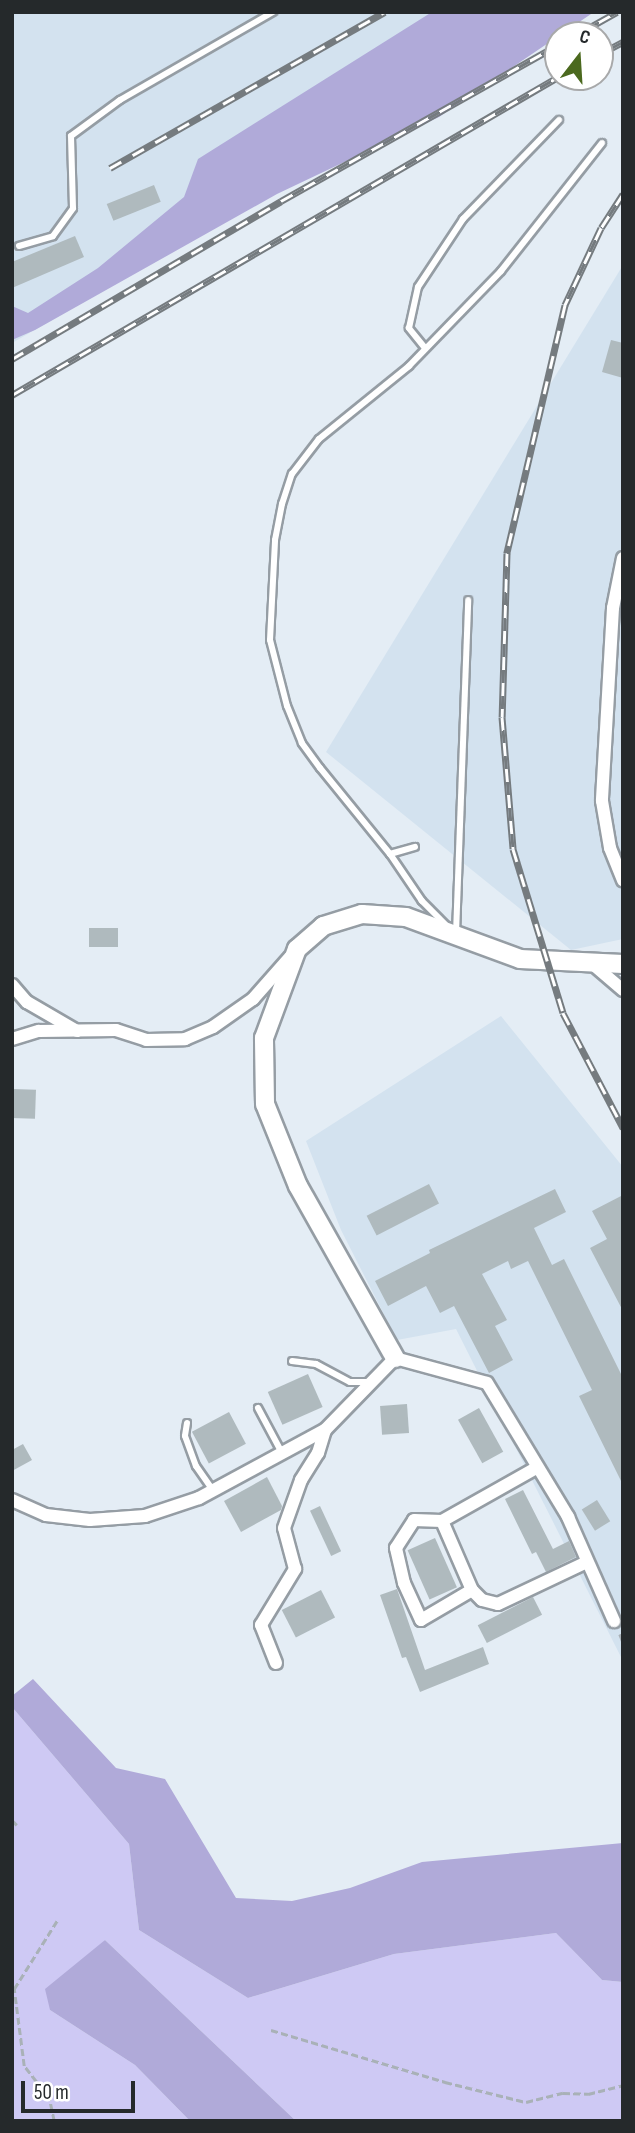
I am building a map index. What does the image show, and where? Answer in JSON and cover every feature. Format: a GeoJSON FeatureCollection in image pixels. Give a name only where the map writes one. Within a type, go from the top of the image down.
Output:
{"type":"FeatureCollection","features":[{"type":"Feature","properties":{"kind":"street"},"geometry":{"type":"LineString","coordinates":[[623,558],[613,608],[602,801],[610,848],[623,880]]}},
{"type":"Feature","properties":{"kind":"street"},"geometry":{"type":"LineString","coordinates":[[12,1039],[39,1031],[81,1033],[116,1030],[146,1040],[186,1039],[213,1027],[253,999],[297,949],[323,926],[362,914],[406,917],[520,959],[623,964]]}},
{"type":"Feature","properties":{"kind":"street"},"geometry":{"type":"LineString","coordinates":[[297,949],[264,1038],[265,1104],[298,1186],[368,1315],[395,1358],[487,1383],[568,1517],[587,1562],[619,1621]]}},
{"type":"Feature","properties":{"kind":"street"},"geometry":{"type":"LineString","coordinates":[[589,961],[623,990]]}},
{"type":"Feature","properties":{"kind":"street"},"geometry":{"type":"LineString","coordinates":[[12,985],[27,1002],[81,1033]]}},
{"type":"Feature","properties":{"kind":"street"},"geometry":{"type":"LineString","coordinates":[[12,1500],[46,1515],[90,1520],[145,1516],[199,1498],[325,1430],[395,1358]]}},
{"type":"Feature","properties":{"kind":"street"},"geometry":{"type":"LineString","coordinates":[[276,1663],[261,1625],[295,1569],[284,1528],[301,1479],[317,1453],[325,1430]]}},
{"type":"Feature","properties":{"kind":"street"},"geometry":{"type":"LineString","coordinates":[[472,1590],[421,1620],[404,1583],[396,1548],[414,1520],[442,1521],[536,1468]]}},
{"type":"Feature","properties":{"kind":"street"},"geometry":{"type":"LineString","coordinates":[[442,1521],[472,1590],[482,1600],[498,1604],[587,1562]]}},
{"type":"Feature","properties":{"kind":"lane"},"geometry":{"type":"LineString","coordinates":[[19,246],[53,236],[73,208],[71,136],[120,100],[273,12]]}},
{"type":"Feature","properties":{"kind":"lane"},"geometry":{"type":"LineString","coordinates":[[425,348],[409,328],[418,287],[463,219],[559,120]]}},
{"type":"Feature","properties":{"kind":"lane"},"geometry":{"type":"LineString","coordinates":[[456,936],[422,901],[390,854],[302,743],[276,671],[270,640],[275,540],[282,504],[292,474],[319,439],[425,348],[501,271],[602,143]]}},
{"type":"Feature","properties":{"kind":"lane"},"geometry":{"type":"LineString","coordinates":[[456,936],[468,600]]}},
{"type":"Feature","properties":{"kind":"lane"},"geometry":{"type":"LineString","coordinates":[[390,854],[415,847]]}},
{"type":"Feature","properties":{"kind":"lane"},"geometry":{"type":"LineString","coordinates":[[406,917],[422,901]]}},
{"type":"Feature","properties":{"kind":"lane"},"geometry":{"type":"LineString","coordinates":[[292,1360],[316,1364],[350,1382],[374,1382]]}},
{"type":"Feature","properties":{"kind":"lane"},"geometry":{"type":"LineString","coordinates":[[258,1408],[282,1453]]}},
{"type":"Feature","properties":{"kind":"lane"},"geometry":{"type":"LineString","coordinates":[[187,1423],[185,1436],[196,1466],[212,1489]]}},
{"type":"Feature","properties":{"kind":"path"},"geometry":{"type":"LineString","coordinates":[[12,1820],[17,1825]]}},
{"type":"Feature","properties":{"kind":"path"},"geometry":{"type":"LineString","coordinates":[[54,2121],[50,2098],[24,2066],[14,1989],[58,1919]]}},
{"type":"Feature","properties":{"kind":"path"},"geometry":{"type":"LineString","coordinates":[[271,2030],[444,2082],[526,2102],[563,2093],[589,2094],[623,2084]]}},
{"type":"Feature","properties":{"kind":"shaded area"},"geometry":{"type":"Polygon","coordinates":[[[12,12],[435,12],[240,212],[12,343],[12,12]]]}},
{"type":"Feature","properties":{"kind":"shaded area"},"geometry":{"type":"Polygon","coordinates":[[[432,12],[594,12],[581,21],[544,21],[544,46],[439,117],[277,194],[35,330],[12,340],[12,306],[28,313],[98,268],[184,197],[198,159],[432,12]]]}},
{"type":"Feature","properties":{"kind":"shaded area"},"geometry":{"type":"Polygon","coordinates":[[[623,265],[623,939],[571,950],[326,752],[623,265]]]}},
{"type":"Feature","properties":{"kind":"shaded area"},"geometry":{"type":"Polygon","coordinates":[[[501,1016],[623,1167],[623,1661],[456,1329],[397,1340],[341,1230],[306,1141],[501,1016]]]}},
{"type":"Feature","properties":{"kind":"shaded area"},"geometry":{"type":"Polygon","coordinates":[[[33,1679],[116,1768],[165,1779],[236,1898],[292,1901],[350,1888],[422,1862],[623,1843],[623,1982],[602,1980],[556,1933],[394,1954],[248,1998],[139,1930],[129,1844],[12,1707],[12,1696],[33,1679]]]}},
{"type":"Feature","properties":{"kind":"shaded area"},"geometry":{"type":"Polygon","coordinates":[[[12,1707],[129,1844],[139,1930],[248,1998],[394,1954],[556,1933],[602,1980],[623,1982],[623,2121],[296,2121],[105,1940],[50,2010],[135,2065],[190,2121],[12,2121],[12,1707]]]}},
{"type":"Feature","properties":{"kind":"shaded area"},"geometry":{"type":"Polygon","coordinates":[[[105,1940],[296,2121],[190,2121],[135,2065],[50,2010],[45,1989],[105,1940]]]}},
{"type":"Feature","properties":{"kind":"building"},"geometry":{"type":"Polygon","coordinates":[[[154,185],[161,202],[113,221],[107,204],[154,185]]]}},
{"type":"Feature","properties":{"kind":"building"},"geometry":{"type":"Polygon","coordinates":[[[75,236],[84,257],[12,288],[12,262],[75,236]]]}},
{"type":"Feature","properties":{"kind":"building"},"geometry":{"type":"Polygon","coordinates":[[[611,340],[623,343],[623,378],[602,372],[611,340]]]}},
{"type":"Feature","properties":{"kind":"building"},"geometry":{"type":"Polygon","coordinates":[[[89,928],[118,928],[118,947],[89,947],[89,928]]]}},
{"type":"Feature","properties":{"kind":"building"},"geometry":{"type":"Polygon","coordinates":[[[12,1089],[36,1090],[35,1119],[12,1118],[12,1089]]]}},
{"type":"Feature","properties":{"kind":"building"},"geometry":{"type":"Polygon","coordinates":[[[429,1184],[439,1204],[377,1235],[367,1216],[429,1184]]]}},
{"type":"Feature","properties":{"kind":"building"},"geometry":{"type":"Polygon","coordinates":[[[555,1189],[566,1212],[534,1228],[552,1265],[564,1259],[623,1378],[623,1485],[579,1396],[592,1390],[528,1261],[511,1269],[508,1261],[482,1274],[507,1320],[495,1326],[513,1360],[489,1373],[454,1306],[440,1313],[426,1286],[388,1306],[375,1281],[430,1253],[429,1250],[555,1189]]]}},
{"type":"Feature","properties":{"kind":"building"},"geometry":{"type":"Polygon","coordinates":[[[623,1195],[623,1311],[590,1248],[607,1239],[592,1211],[623,1195]]]}},
{"type":"Feature","properties":{"kind":"building"},"geometry":{"type":"Polygon","coordinates":[[[308,1374],[323,1407],[282,1425],[268,1392],[308,1374]]]}},
{"type":"Feature","properties":{"kind":"building"},"geometry":{"type":"Polygon","coordinates":[[[407,1404],[409,1433],[382,1435],[380,1406],[407,1404]]]}},
{"type":"Feature","properties":{"kind":"building"},"geometry":{"type":"Polygon","coordinates":[[[479,1408],[503,1452],[482,1463],[458,1420],[479,1408]]]}},
{"type":"Feature","properties":{"kind":"building"},"geometry":{"type":"Polygon","coordinates":[[[229,1412],[246,1444],[209,1464],[192,1432],[229,1412]]]}},
{"type":"Feature","properties":{"kind":"building"},"geometry":{"type":"Polygon","coordinates":[[[23,1444],[32,1460],[12,1471],[12,1450],[23,1444]]]}},
{"type":"Feature","properties":{"kind":"building"},"geometry":{"type":"Polygon","coordinates":[[[267,1477],[282,1506],[281,1510],[241,1532],[224,1501],[267,1477]]]}},
{"type":"Feature","properties":{"kind":"building"},"geometry":{"type":"Polygon","coordinates":[[[523,1490],[553,1549],[569,1541],[576,1557],[546,1572],[536,1552],[532,1554],[505,1499],[523,1490]]]}},
{"type":"Feature","properties":{"kind":"building"},"geometry":{"type":"Polygon","coordinates":[[[597,1500],[610,1521],[595,1531],[582,1510],[597,1500]]]}},
{"type":"Feature","properties":{"kind":"building"},"geometry":{"type":"Polygon","coordinates":[[[320,1506],[341,1551],[331,1556],[310,1511],[320,1506]]]}},
{"type":"Feature","properties":{"kind":"building"},"geometry":{"type":"Polygon","coordinates":[[[435,1538],[457,1587],[430,1600],[408,1550],[435,1538]]]}},
{"type":"Feature","properties":{"kind":"building"},"geometry":{"type":"Polygon","coordinates":[[[397,1589],[425,1670],[483,1647],[489,1664],[420,1692],[406,1657],[402,1658],[380,1595],[397,1589]]]}},
{"type":"Feature","properties":{"kind":"building"},"geometry":{"type":"Polygon","coordinates":[[[321,1590],[335,1618],[296,1638],[282,1610],[321,1590]]]}},
{"type":"Feature","properties":{"kind":"building"},"geometry":{"type":"Polygon","coordinates":[[[533,1597],[542,1615],[487,1643],[478,1625],[533,1597]]]}},
{"type":"Feature","properties":{"kind":"railway"},"geometry":{"type":"LineString","coordinates":[[110,168],[385,12]]}},
{"type":"Feature","properties":{"kind":"railway"},"geometry":{"type":"LineString","coordinates":[[601,21],[617,12]]}},
{"type":"Feature","properties":{"kind":"railway"},"geometry":{"type":"LineString","coordinates":[[614,47],[623,42]]}},
{"type":"Feature","properties":{"kind":"railway"},"geometry":{"type":"LineString","coordinates":[[12,359],[281,201],[544,53]]}},
{"type":"Feature","properties":{"kind":"railway"},"geometry":{"type":"LineString","coordinates":[[12,395],[544,85]]}},
{"type":"Feature","properties":{"kind":"railway"},"geometry":{"type":"LineString","coordinates":[[623,194],[601,228],[565,305],[507,553],[502,717],[513,849],[563,1013],[623,1128]]}}]}
